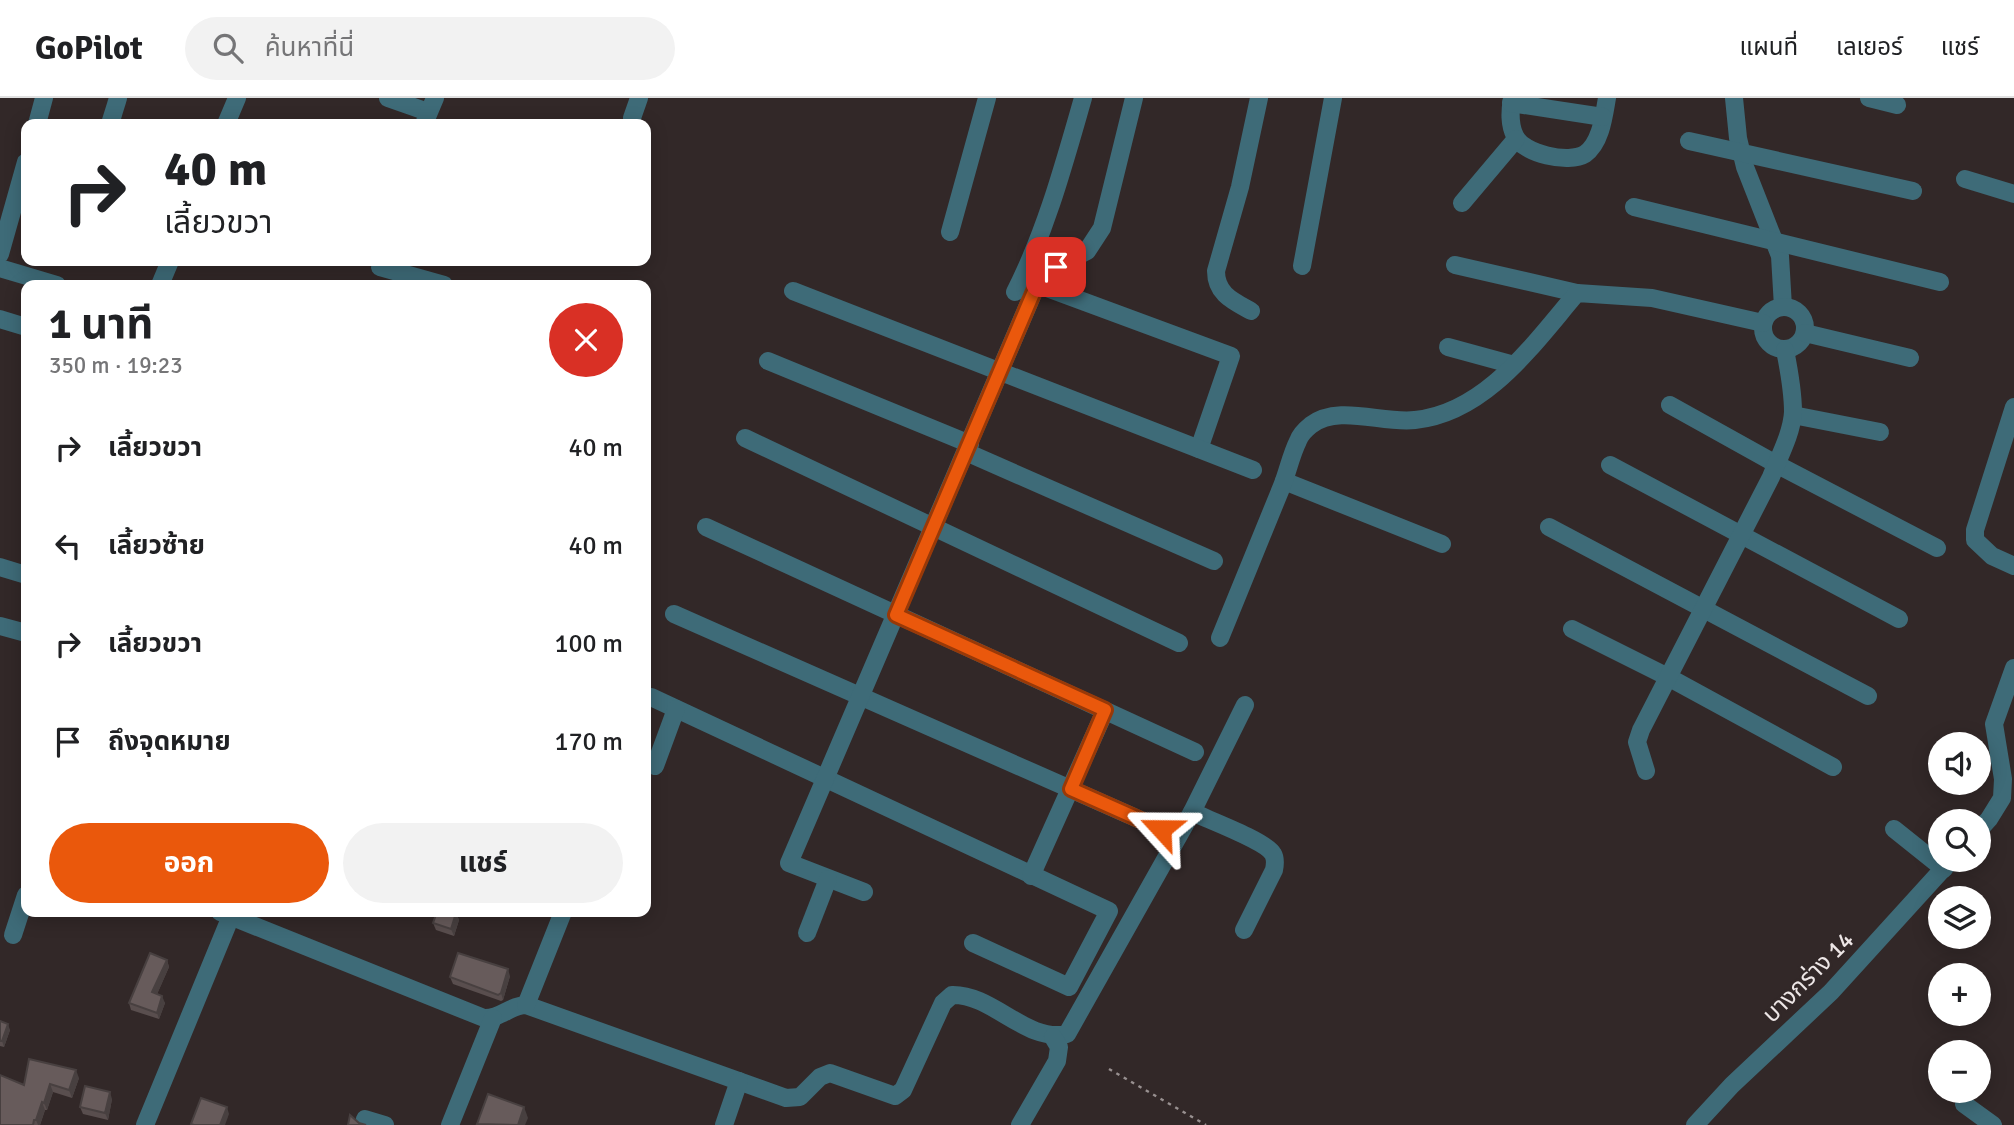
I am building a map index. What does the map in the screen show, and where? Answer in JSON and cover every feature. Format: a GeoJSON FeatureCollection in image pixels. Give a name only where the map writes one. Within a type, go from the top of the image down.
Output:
{"type":"FeatureCollection","features":[{"type":"Feature","properties":{"kind":"street"},"geometry":{"type":"LineString","coordinates":[[38,119],[44,98]]}},
{"type":"Feature","properties":{"kind":"street"},"geometry":{"type":"LineString","coordinates":[[112,119],[118,98]]}},
{"type":"Feature","properties":{"kind":"street"},"geometry":{"type":"LineString","coordinates":[[228,119],[237,98]]}},
{"type":"Feature","properties":{"kind":"street"},"geometry":{"type":"LineString","coordinates":[[388,98],[429,111]]}},
{"type":"Feature","properties":{"kind":"street"},"geometry":{"type":"LineString","coordinates":[[632,118],[639,98]]}},
{"type":"Feature","properties":{"kind":"street"},"geometry":{"type":"LineString","coordinates":[[950,232],[987,98]]}},
{"type":"Feature","properties":{"kind":"street"},"geometry":{"type":"LineString","coordinates":[[1015,292],[1029,265],[1049,211],[1083,98]]}},
{"type":"Feature","properties":{"kind":"street"},"geometry":{"type":"LineString","coordinates":[[864,892],[789,863],[1035,289],[1056,267],[1087,251],[1102,228],[1134,98]]}},
{"type":"Feature","properties":{"kind":"street"},"geometry":{"type":"LineString","coordinates":[[1251,311],[1227,297],[1220,289],[1216,281],[1216,271],[1240,187],[1259,98]]}},
{"type":"Feature","properties":{"kind":"street"},"geometry":{"type":"LineString","coordinates":[[1303,267],[1333,98]]}},
{"type":"Feature","properties":{"kind":"street"},"geometry":{"type":"LineString","coordinates":[[1603,117],[1511,101],[1510,115],[1516,139],[1524,147],[1560,158],[1577,157],[1587,153],[1594,144],[1603,117],[1607,98]]}},
{"type":"Feature","properties":{"kind":"street"},"geometry":{"type":"LineString","coordinates":[[1734,98],[1745,167],[1783,272],[1783,307]]}},
{"type":"Feature","properties":{"kind":"street"},"geometry":{"type":"LineString","coordinates":[[1869,98],[1897,104]]}},
{"type":"Feature","properties":{"kind":"street"},"geometry":{"type":"LineString","coordinates":[[1462,203],[1516,139]]}},
{"type":"Feature","properties":{"kind":"street"},"geometry":{"type":"LineString","coordinates":[[1689,141],[1913,191]]}},
{"type":"Feature","properties":{"kind":"street"},"geometry":{"type":"LineString","coordinates":[[1965,179],[2014,194]]}},
{"type":"Feature","properties":{"kind":"street"},"geometry":{"type":"LineString","coordinates":[[0,254],[21,181]]}},
{"type":"Feature","properties":{"kind":"street"},"geometry":{"type":"LineString","coordinates":[[1634,207],[1940,282]]}},
{"type":"Feature","properties":{"kind":"street"},"geometry":{"type":"LineString","coordinates":[[1455,265],[1577,293],[1652,298],[1763,323]]}},
{"type":"Feature","properties":{"kind":"street"},"geometry":{"type":"LineString","coordinates":[[387,266],[429,280]]}},
{"type":"Feature","properties":{"kind":"street"},"geometry":{"type":"LineString","coordinates":[[0,268],[40,280]]}},
{"type":"Feature","properties":{"kind":"street"},"geometry":{"type":"LineString","coordinates":[[1039,285],[1231,356],[1199,450]]}},
{"type":"Feature","properties":{"kind":"street"},"geometry":{"type":"LineString","coordinates":[[793,291],[1253,470]]}},
{"type":"Feature","properties":{"kind":"street"},"geometry":{"type":"LineString","coordinates":[[1220,638],[1284,481],[1298,439],[1309,426],[1324,418],[1353,416],[1399,421],[1449,413],[1466,404],[1514,365],[1577,293]]}},
{"type":"Feature","properties":{"kind":"street"},"geometry":{"type":"LineString","coordinates":[[1783,307],[1798,312],[1803,318],[1805,333],[1794,347],[1777,349],[1765,338],[1763,323],[1768,315],[1783,307]]}},
{"type":"Feature","properties":{"kind":"street"},"geometry":{"type":"LineString","coordinates":[[0,319],[21,325]]}},
{"type":"Feature","properties":{"kind":"street"},"geometry":{"type":"LineString","coordinates":[[1805,333],[1910,358]]}},
{"type":"Feature","properties":{"kind":"street"},"geometry":{"type":"LineString","coordinates":[[1448,347],[1514,365]]}},
{"type":"Feature","properties":{"kind":"street"},"geometry":{"type":"LineString","coordinates":[[1646,771],[1637,742],[1641,730],[1776,464],[1793,415],[1785,350]]}},
{"type":"Feature","properties":{"kind":"street"},"geometry":{"type":"LineString","coordinates":[[768,361],[968,448],[1214,561]]}},
{"type":"Feature","properties":{"kind":"street"},"geometry":{"type":"LineString","coordinates":[[1670,405],[1937,548]]}},
{"type":"Feature","properties":{"kind":"street"},"geometry":{"type":"LineString","coordinates":[[2014,407],[1975,530],[1975,540],[1992,556],[2014,566]]}},
{"type":"Feature","properties":{"kind":"street"},"geometry":{"type":"LineString","coordinates":[[1793,415],[1880,432]]}},
{"type":"Feature","properties":{"kind":"street"},"geometry":{"type":"LineString","coordinates":[[745,438],[1179,643]]}},
{"type":"Feature","properties":{"kind":"street"},"geometry":{"type":"LineString","coordinates":[[1609,465],[1899,619]]}},
{"type":"Feature","properties":{"kind":"street"},"geometry":{"type":"LineString","coordinates":[[1284,481],[1441,544]]}},
{"type":"Feature","properties":{"kind":"street"},"geometry":{"type":"LineString","coordinates":[[706,527],[1195,752]]}},
{"type":"Feature","properties":{"kind":"street"},"geometry":{"type":"LineString","coordinates":[[1549,527],[1868,696]]}},
{"type":"Feature","properties":{"kind":"street"},"geometry":{"type":"LineString","coordinates":[[0,567],[21,573]]}},
{"type":"Feature","properties":{"kind":"street"},"geometry":{"type":"LineString","coordinates":[[674,614],[1161,829]]}},
{"type":"Feature","properties":{"kind":"street"},"geometry":{"type":"LineString","coordinates":[[0,625],[21,631]]}},
{"type":"Feature","properties":{"kind":"street"},"geometry":{"type":"LineString","coordinates":[[1573,629],[1668,677],[1833,767]]}},
{"type":"Feature","properties":{"kind":"street"},"geometry":{"type":"LineString","coordinates":[[1991,813],[2002,798],[2003,779],[1994,724],[2014,668]]}},
{"type":"Feature","properties":{"kind":"street"},"geometry":{"type":"LineString","coordinates":[[651,697],[1109,912],[1069,987],[973,943]]}},
{"type":"Feature","properties":{"kind":"street"},"geometry":{"type":"LineString","coordinates":[[1053,1037],[1067,1034],[1192,812],[1245,705]]}},
{"type":"Feature","properties":{"kind":"street"},"geometry":{"type":"LineString","coordinates":[[655,766],[676,709]]}},
{"type":"Feature","properties":{"kind":"street"},"geometry":{"type":"LineString","coordinates":[[1031,876],[1105,710]]}},
{"type":"Feature","properties":{"kind":"street"},"geometry":{"type":"LineString","coordinates":[[1192,812],[1258,842],[1273,852],[1276,861],[1274,870],[1244,930]]}},
{"type":"Feature","properties":{"kind":"street"},"geometry":{"type":"LineString","coordinates":[[1895,829],[1928,851]]}},
{"type":"Feature","properties":{"kind":"street","name":"บางกร่าง 14"},"geometry":{"type":"LineString","coordinates":[[1695,1125],[1830,992],[1941,872]]}},
{"type":"Feature","properties":{"kind":"street"},"geometry":{"type":"LineString","coordinates":[[807,933],[828,878]]}},
{"type":"Feature","properties":{"kind":"street"},"geometry":{"type":"LineString","coordinates":[[12,935],[21,909]]}},
{"type":"Feature","properties":{"kind":"street"},"geometry":{"type":"LineString","coordinates":[[145,1125],[225,917]]}},
{"type":"Feature","properties":{"kind":"street"},"geometry":{"type":"LineString","coordinates":[[233,917],[484,1018],[493,1018],[515,1005],[526,1005],[786,1098],[800,1097],[820,1077],[830,1073],[895,1096],[903,1090],[943,1003],[952,995],[963,995],[1053,1037],[1059,1047],[1057,1061],[1020,1125]]}},
{"type":"Feature","properties":{"kind":"street"},"geometry":{"type":"LineString","coordinates":[[526,1005],[561,917]]}},
{"type":"Feature","properties":{"kind":"street"},"geometry":{"type":"LineString","coordinates":[[450,1125],[493,1018]]}},
{"type":"Feature","properties":{"kind":"street"},"geometry":{"type":"LineString","coordinates":[[724,1125],[739,1082]]}},
{"type":"Feature","properties":{"kind":"street"},"geometry":{"type":"LineString","coordinates":[[1964,1104],[1993,1125]]}},
{"type":"Feature","properties":{"kind":"street"},"geometry":{"type":"LineString","coordinates":[[365,1119],[385,1125]]}},
{"type":"Feature","properties":{"kind":"path"},"geometry":{"type":"LineString","coordinates":[[1109,1069],[1206,1125]]}},
{"type":"Feature","properties":{"kind":"building"},"geometry":{"type":"Polygon","coordinates":[[[435,917],[455,917],[451,929],[433,923],[435,917]]]}},
{"type":"Feature","properties":{"kind":"building"},"geometry":{"type":"Polygon","coordinates":[[[150,953],[167,960],[152,992],[162,996],[157,1013],[129,1003],[150,953]]]}},
{"type":"Feature","properties":{"kind":"building"},"geometry":{"type":"Polygon","coordinates":[[[458,953],[508,969],[501,993],[498,995],[450,977],[458,953]]]}},
{"type":"Feature","properties":{"kind":"building"},"geometry":{"type":"Polygon","coordinates":[[[0,1021],[8,1024],[2,1041],[0,1041],[0,1021]]]}},
{"type":"Feature","properties":{"kind":"building"},"geometry":{"type":"Polygon","coordinates":[[[29,1059],[76,1070],[69,1090],[50,1084],[33,1125],[0,1125],[0,1075],[24,1085],[29,1059]]]}},
{"type":"Feature","properties":{"kind":"building"},"geometry":{"type":"Polygon","coordinates":[[[85,1086],[110,1092],[105,1113],[80,1107],[85,1086]]]}},
{"type":"Feature","properties":{"kind":"building"},"geometry":{"type":"Polygon","coordinates":[[[488,1094],[524,1107],[518,1125],[477,1124],[488,1094]]]}},
{"type":"Feature","properties":{"kind":"building"},"geometry":{"type":"Polygon","coordinates":[[[201,1098],[227,1107],[220,1125],[191,1124],[201,1098]]]}},
{"type":"Feature","properties":{"kind":"building"},"geometry":{"type":"Polygon","coordinates":[[[350,1115],[359,1123],[366,1125],[348,1125],[350,1115]]]}},
{"type":"Feature","properties":{"kind":"route"},"geometry":{"type":"LineString","coordinates":[[1056,267],[1035,289],[896,615],[1105,710],[1071,789],[1161,829]]}}]}
